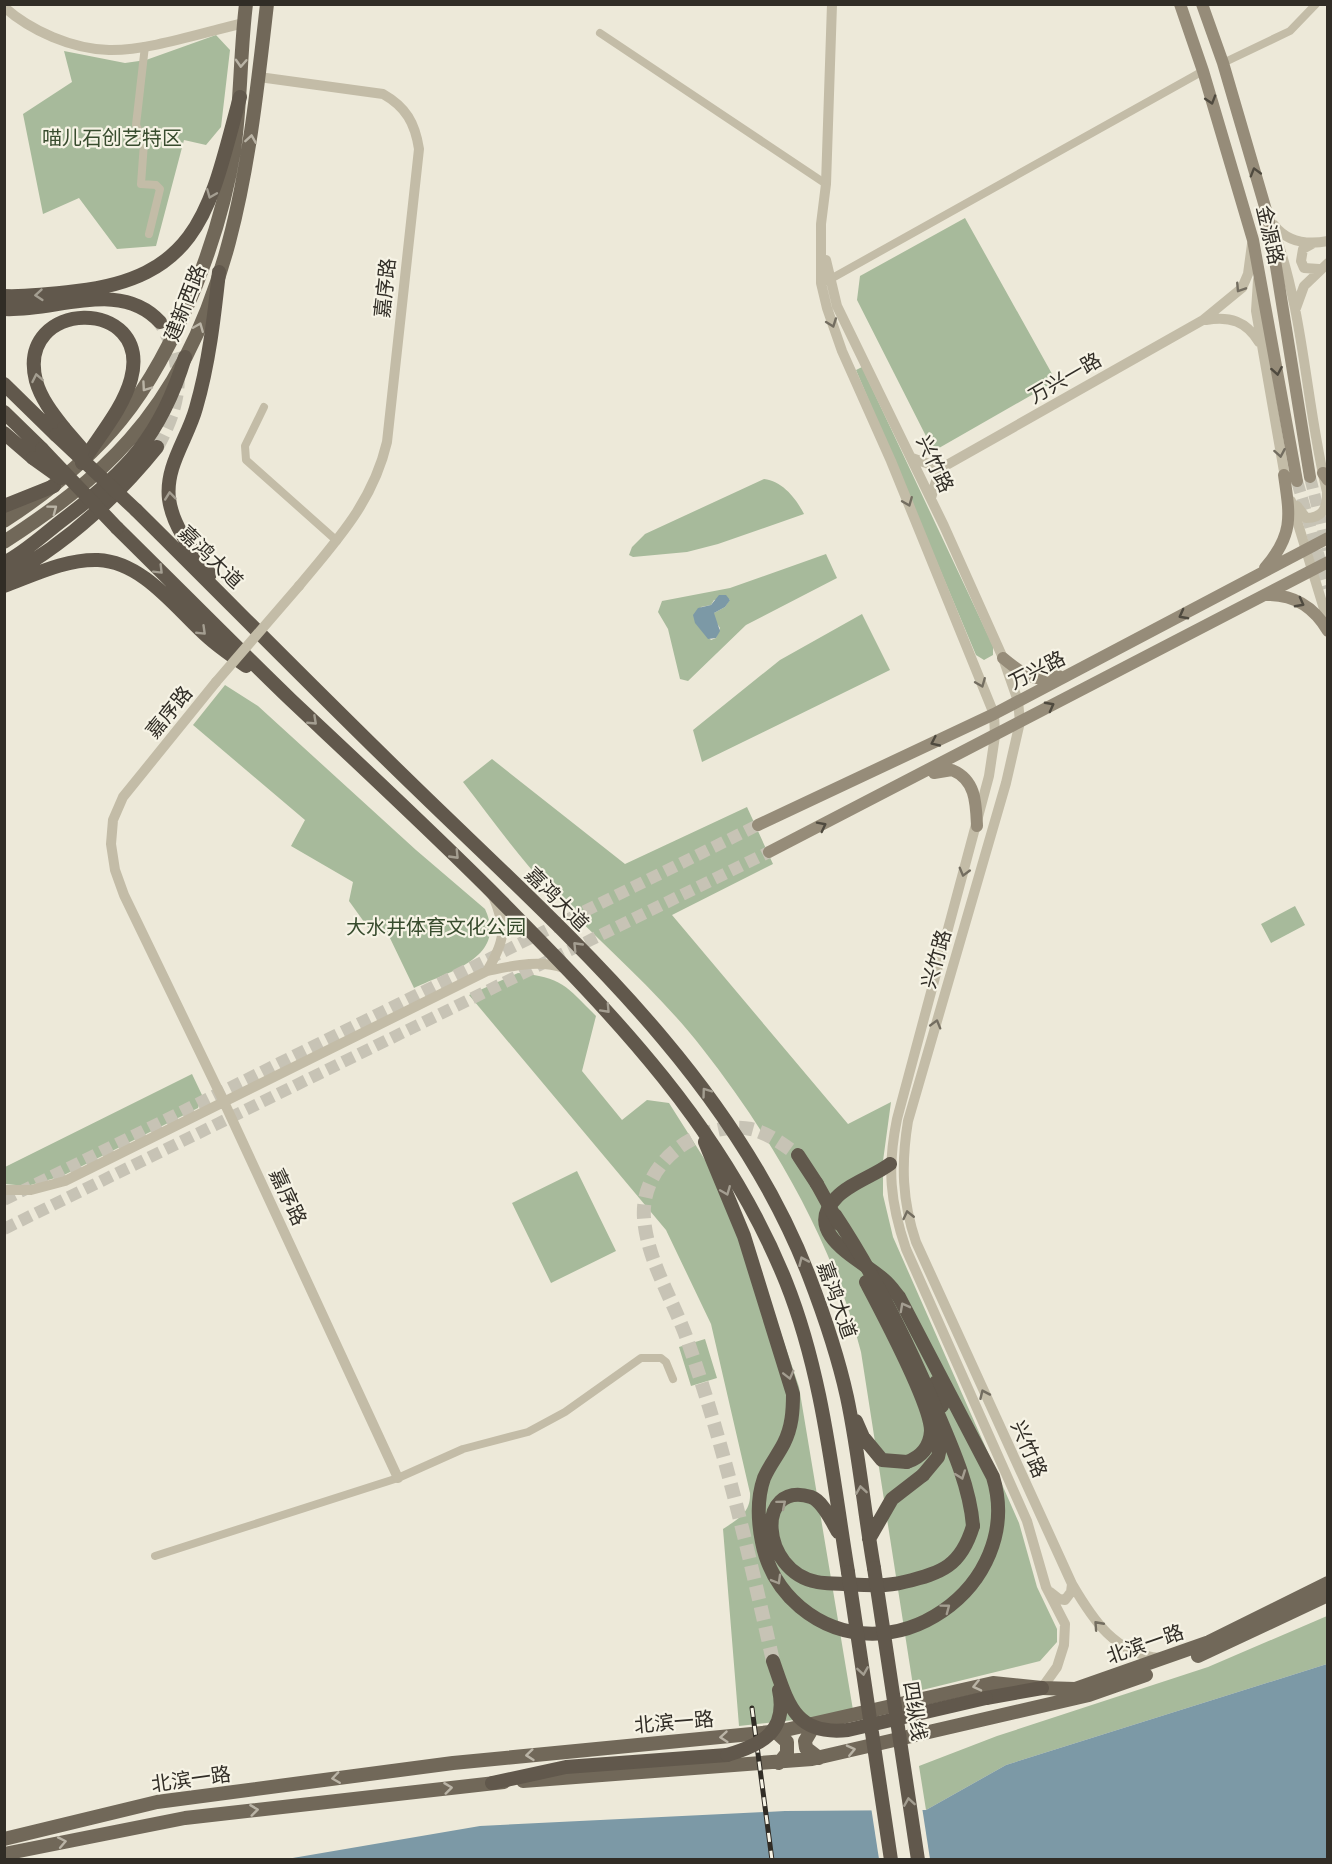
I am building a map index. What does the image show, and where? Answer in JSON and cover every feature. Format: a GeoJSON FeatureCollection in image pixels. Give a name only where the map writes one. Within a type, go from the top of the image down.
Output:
{"type":"FeatureCollection","features":[{"type":"Feature","properties":{"kind":"highway"},"geometry":{"type":"LineString","coordinates":[[4,296],[34,296],[114,286],[141,277],[169,259],[191,234],[209,199],[240,97]]}},
{"type":"Feature","properties":{"kind":"highway"},"geometry":{"type":"LineString","coordinates":[[219,273],[213,329],[203,382],[196,410],[171,468],[169,498],[176,522],[190,549],[243,616]]}},
{"type":"Feature","properties":{"kind":"highway"},"geometry":{"type":"LineString","coordinates":[[4,309],[32,309],[90,300],[114,300],[145,308],[160,322]]}},
{"type":"Feature","properties":{"kind":"highway"},"geometry":{"type":"LineString","coordinates":[[60,432],[39,389],[34,369],[37,350],[45,335],[67,320],[83,316],[100,318],[115,326],[125,338],[132,354],[132,371],[122,399],[82,463]]}},
{"type":"Feature","properties":{"kind":"highway"},"geometry":{"type":"LineString","coordinates":[[4,563],[24,551],[100,492],[144,445],[174,393],[185,357]]}},
{"type":"Feature","properties":{"kind":"highway","name":"嘉鸿大道"},"geometry":{"type":"LineString","coordinates":[[4,384],[60,432],[136,510],[542,910],[650,1021],[684,1062],[736,1133],[784,1221],[812,1284],[830,1335],[847,1397],[874,1568]]}},
{"type":"Feature","properties":{"kind":"highway"},"geometry":{"type":"LineString","coordinates":[[4,412],[37,454]]}},
{"type":"Feature","properties":{"kind":"highway"},"geometry":{"type":"LineString","coordinates":[[4,433],[37,454],[87,497],[569,970],[630,1035],[695,1118],[737,1179],[763,1231],[804,1333],[821,1400],[891,1860]]}},
{"type":"Feature","properties":{"kind":"highway"},"geometry":{"type":"LineString","coordinates":[[4,578],[88,519],[124,487],[157,447]]}},
{"type":"Feature","properties":{"kind":"highway"},"geometry":{"type":"LineString","coordinates":[[4,506],[54,486]]}},
{"type":"Feature","properties":{"kind":"highway"},"geometry":{"type":"LineString","coordinates":[[4,586],[75,562],[98,560],[126,567],[162,594],[211,640],[290,698]]}},
{"type":"Feature","properties":{"kind":"highway"},"geometry":{"type":"LineString","coordinates":[[695,1118],[744,1236],[793,1394],[792,1416],[785,1440],[764,1478],[759,1498],[762,1542],[776,1582],[789,1598],[821,1623],[864,1634],[899,1632],[919,1625],[960,1597],[989,1557],[999,1519],[999,1498],[993,1477],[899,1297],[884,1279],[838,1246],[828,1228],[828,1209],[835,1199],[890,1164]]}},
{"type":"Feature","properties":{"kind":"highway"},"geometry":{"type":"LineString","coordinates":[[798,1155],[860,1253],[885,1299],[927,1388],[971,1502],[973,1526],[968,1543],[951,1566],[899,1583],[858,1585],[815,1582],[789,1569],[776,1552],[770,1533],[770,1519],[783,1501],[794,1496],[812,1497],[821,1504],[842,1538]]}},
{"type":"Feature","properties":{"kind":"highway"},"geometry":{"type":"LineString","coordinates":[[835,1215],[853,1257],[908,1368],[931,1428],[925,1450],[917,1458],[907,1462],[894,1463],[882,1460],[863,1437],[847,1397]]}},
{"type":"Feature","properties":{"kind":"highway"},"geometry":{"type":"LineString","coordinates":[[869,1539],[892,1499],[923,1475],[938,1457],[944,1438],[942,1406],[930,1359]]}},
{"type":"Feature","properties":{"kind":"highway","name":"四纵线"},"geometry":{"type":"LineString","coordinates":[[874,1568],[918,1860]]}},
{"type":"Feature","properties":{"kind":"highway"},"geometry":{"type":"LineString","coordinates":[[492,1783],[566,1767],[727,1755],[757,1746],[769,1737],[778,1719],[781,1699],[773,1661],[795,1714],[809,1727],[827,1732],[848,1730],[986,1698],[1042,1688]]}},
{"type":"Feature","properties":{"kind":"main road","name":"建新西路"},"geometry":{"type":"LineString","coordinates":[[4,521],[82,463],[119,423],[155,375],[180,323],[205,263],[234,152],[246,4]]}},
{"type":"Feature","properties":{"kind":"main road","name":"建新西路"},"geometry":{"type":"LineString","coordinates":[[4,542],[55,508],[115,456],[151,413],[185,357],[219,273],[236,216],[248,158],[267,4]]}},
{"type":"Feature","properties":{"kind":"main road"},"geometry":{"type":"LineString","coordinates":[[261,60],[276,4]]}},
{"type":"Feature","properties":{"kind":"main road","name":"金源路"},"geometry":{"type":"LineString","coordinates":[[1180,4],[1203,71],[1253,240],[1297,482]]}},
{"type":"Feature","properties":{"kind":"main road","name":"金源路"},"geometry":{"type":"LineString","coordinates":[[1202,4],[1223,63],[1268,217],[1310,477]]}},
{"type":"Feature","properties":{"kind":"main road"},"geometry":{"type":"LineString","coordinates":[[1260,575],[1277,554],[1289,525],[1284,475]]}},
{"type":"Feature","properties":{"kind":"main road","name":"万兴路"},"geometry":{"type":"LineString","coordinates":[[758,825],[1018,702],[1328,538]]}},
{"type":"Feature","properties":{"kind":"main road","name":"万兴路"},"geometry":{"type":"LineString","coordinates":[[769,852],[1328,562]]}},
{"type":"Feature","properties":{"kind":"main road"},"geometry":{"type":"LineString","coordinates":[[1262,595],[1280,594],[1307,605],[1328,631]]}},
{"type":"Feature","properties":{"kind":"main road"},"geometry":{"type":"LineString","coordinates":[[1216,598],[1227,597],[1231,601],[1230,607],[1218,618]]}},
{"type":"Feature","properties":{"kind":"main road"},"geometry":{"type":"LineString","coordinates":[[1003,658],[1022,674],[1033,678],[1050,679],[1080,669]]}},
{"type":"Feature","properties":{"kind":"main road"},"geometry":{"type":"LineString","coordinates":[[905,783],[939,771],[958,773],[967,780],[973,791],[976,826]]}},
{"type":"Feature","properties":{"kind":"main road","name":"北滨一路"},"geometry":{"type":"LineString","coordinates":[[4,1839],[169,1800],[453,1762],[776,1732],[993,1683],[1075,1689],[1167,1659],[1209,1642],[1328,1583]]}},
{"type":"Feature","properties":{"kind":"main road","name":"北滨一路"},"geometry":{"type":"LineString","coordinates":[[4,1854],[185,1818],[492,1783],[779,1763],[819,1758],[1089,1695],[1216,1649],[1328,1595]]}},
{"type":"Feature","properties":{"kind":"main road"},"geometry":{"type":"LineString","coordinates":[[814,1724],[805,1741],[806,1748],[819,1758]]}},
{"type":"Feature","properties":{"kind":"main road"},"geometry":{"type":"LineString","coordinates":[[776,1732],[787,1742],[787,1753],[779,1763]]}},
{"type":"Feature","properties":{"kind":"street","name":"兴竹路"},"geometry":{"type":"LineString","coordinates":[[832,4],[826,184],[821,224],[825,281],[842,351],[891,461],[994,714],[995,736],[976,826],[897,1119],[890,1164],[891,1190],[896,1218],[906,1249],[1027,1521],[1046,1587],[1065,1624],[1064,1645],[1057,1668],[1042,1688]]}},
{"type":"Feature","properties":{"kind":"street"},"geometry":{"type":"LineString","coordinates":[[1223,63],[1290,31],[1316,4]]}},
{"type":"Feature","properties":{"kind":"street"},"geometry":{"type":"LineString","coordinates":[[4,7],[33,27],[68,42],[109,50],[145,45],[244,23]]}},
{"type":"Feature","properties":{"kind":"street"},"geometry":{"type":"LineString","coordinates":[[600,33],[826,184]]}},
{"type":"Feature","properties":{"kind":"street"},"geometry":{"type":"LineString","coordinates":[[145,45],[136,125],[144,143],[141,184],[156,185],[160,189],[149,234]]}},
{"type":"Feature","properties":{"kind":"street"},"geometry":{"type":"LineString","coordinates":[[825,281],[1203,71]]}},
{"type":"Feature","properties":{"kind":"street","name":"嘉序路"},"geometry":{"type":"LineString","coordinates":[[259,77],[384,94],[399,103],[417,131],[419,149],[387,442],[373,487],[337,541],[216,682],[123,797],[113,820],[111,844],[115,870],[124,895],[224,1102],[398,1478]]}},
{"type":"Feature","properties":{"kind":"street"},"geometry":{"type":"LineString","coordinates":[[1268,217],[1288,238],[1312,244]]}},
{"type":"Feature","properties":{"kind":"street"},"geometry":{"type":"LineString","coordinates":[[1268,217],[1284,258],[1295,311],[1325,476],[1327,503],[1322,513],[1306,518],[1299,511],[1284,475]]}},
{"type":"Feature","properties":{"kind":"street","name":"万兴一路"},"geometry":{"type":"LineString","coordinates":[[945,466],[1203,320],[1233,298],[1242,288],[1248,274],[1253,240]]}},
{"type":"Feature","properties":{"kind":"street"},"geometry":{"type":"LineString","coordinates":[[1323,266],[1304,268],[1301,261],[1303,249],[1312,244],[1328,241]]}},
{"type":"Feature","properties":{"kind":"street"},"geometry":{"type":"LineString","coordinates":[[1295,311],[1304,286],[1323,266]]}},
{"type":"Feature","properties":{"kind":"street"},"geometry":{"type":"LineString","coordinates":[[1258,270],[1256,311],[1284,475],[1304,551],[1328,622]]}},
{"type":"Feature","properties":{"kind":"street","name":"兴竹路"},"geometry":{"type":"LineString","coordinates":[[825,281],[931,498],[1003,658],[1018,702],[1020,722],[1002,794],[908,1121],[903,1156],[903,1185],[908,1217],[916,1242],[1071,1584],[1091,1617],[1113,1640],[1145,1657],[1167,1659]]}},
{"type":"Feature","properties":{"kind":"street"},"geometry":{"type":"LineString","coordinates":[[1203,320],[1221,317],[1236,320],[1253,332],[1262,345]]}},
{"type":"Feature","properties":{"kind":"street"},"geometry":{"type":"LineString","coordinates":[[264,407],[245,446],[246,460],[337,541]]}},
{"type":"Feature","properties":{"kind":"street"},"geometry":{"type":"LineString","coordinates":[[912,458],[929,464],[945,466],[936,481],[931,498]]}},
{"type":"Feature","properties":{"kind":"street"},"geometry":{"type":"LineString","coordinates":[[1319,596],[1328,581]]}},
{"type":"Feature","properties":{"kind":"street"},"geometry":{"type":"LineString","coordinates":[[487,971],[499,951],[503,927],[491,892]]}},
{"type":"Feature","properties":{"kind":"street"},"geometry":{"type":"LineString","coordinates":[[4,1190],[31,1190],[65,1181],[487,971],[528,964],[552,964],[569,970]]}},
{"type":"Feature","properties":{"kind":"street"},"geometry":{"type":"LineString","coordinates":[[154,1556],[398,1478],[463,1449],[528,1432],[565,1412],[641,1358],[661,1358],[666,1362],[673,1379]]}},
{"type":"Feature","properties":{"kind":"street"},"geometry":{"type":"LineString","coordinates":[[1046,1587],[1053,1596],[1065,1600],[1071,1592],[1071,1584]]}},
{"type":"Feature","properties":{"kind":"green space","name":"喵儿石创艺特区"},"geometry":{"type":"Polygon","coordinates":[[[216,35],[230,50],[221,127],[206,145],[184,140],[156,246],[117,249],[79,198],[43,214],[23,114],[72,82],[64,51],[125,63],[146,60],[216,35]]]}},
{"type":"Feature","properties":{"kind":"green space"},"geometry":{"type":"Polygon","coordinates":[[[965,218],[1056,381],[939,448],[931,446],[857,300],[860,276],[965,218]]]}},
{"type":"Feature","properties":{"kind":"green space"},"geometry":{"type":"Polygon","coordinates":[[[862,367],[993,646],[993,655],[984,660],[976,655],[856,370],[862,367]]]}},
{"type":"Feature","properties":{"kind":"green space"},"geometry":{"type":"Polygon","coordinates":[[[764,479],[777,483],[788,491],[804,514],[718,544],[687,552],[633,557],[629,555],[632,547],[645,534],[764,479]]]}},
{"type":"Feature","properties":{"kind":"green space"},"geometry":{"type":"Polygon","coordinates":[[[826,554],[837,578],[746,625],[688,681],[680,679],[668,629],[658,612],[662,601],[730,588],[826,554]],[[730,599],[714,600],[711,605],[701,607],[695,622],[711,640],[716,638],[720,628],[714,619],[714,613],[725,607],[730,599]]]}},
{"type":"Feature","properties":{"kind":"green space"},"geometry":{"type":"Polygon","coordinates":[[[862,614],[890,670],[702,762],[693,730],[780,660],[862,614]]]}},
{"type":"Feature","properties":{"kind":"green space","name":"大水井体育文化公园"},"geometry":{"type":"Polygon","coordinates":[[[225,685],[258,706],[416,850],[485,909],[490,926],[488,940],[482,951],[457,969],[414,988],[388,934],[372,933],[349,901],[353,882],[291,846],[305,820],[193,725],[225,685]]]}},
{"type":"Feature","properties":{"kind":"green space"},"geometry":{"type":"Polygon","coordinates":[[[492,759],[625,864],[747,807],[773,864],[672,915],[848,1124],[891,1102],[883,1161],[883,1195],[893,1237],[1019,1523],[1037,1587],[1057,1629],[1057,1642],[1040,1661],[914,1692],[861,1352],[849,1311],[817,1231],[776,1154],[728,1082],[702,1048],[666,1006],[537,875],[463,782],[492,759]]]}},
{"type":"Feature","properties":{"kind":"green space"},"geometry":{"type":"Polygon","coordinates":[[[1295,906],[1305,925],[1271,943],[1261,924],[1295,906]]]}},
{"type":"Feature","properties":{"kind":"green space"},"geometry":{"type":"Polygon","coordinates":[[[518,973],[554,980],[570,990],[596,1016],[582,1071],[622,1120],[647,1100],[669,1103],[712,1171],[757,1262],[799,1387],[853,1710],[813,1718],[739,1726],[723,1529],[746,1511],[750,1493],[711,1324],[666,1230],[469,995],[518,973]]]}},
{"type":"Feature","properties":{"kind":"green space"},"geometry":{"type":"Polygon","coordinates":[[[192,1074],[202,1095],[198,1108],[62,1176],[27,1186],[5,1184],[5,1167],[192,1074]]]}},
{"type":"Feature","properties":{"kind":"green space"},"geometry":{"type":"Polygon","coordinates":[[[577,1171],[616,1251],[551,1283],[512,1203],[577,1171]]]}},
{"type":"Feature","properties":{"kind":"green space"},"geometry":{"type":"Polygon","coordinates":[[[705,1339],[717,1378],[691,1386],[679,1347],[705,1339]]]}},
{"type":"Feature","properties":{"kind":"green space"},"geometry":{"type":"Polygon","coordinates":[[[1327,1616],[1327,1664],[1006,1765],[926,1810],[919,1766],[997,1736],[1208,1667],[1327,1616]]]}},
{"type":"Feature","properties":{"kind":"water"},"geometry":{"type":"Polygon","coordinates":[[[719,595],[726,595],[730,600],[725,607],[714,613],[720,631],[716,638],[708,639],[695,623],[693,615],[698,608],[711,605],[719,595]]]}},
{"type":"Feature","properties":{"kind":"water"},"geometry":{"type":"Polygon","coordinates":[[[1327,1664],[1327,1859],[281,1860],[480,1826],[785,1811],[926,1810],[1006,1765],[1327,1664]]]}},
{"type":"Feature","properties":{"kind":"pier"},"geometry":{"type":"Polygon","coordinates":[[[871,1807],[922,1807],[930,1859],[879,1859],[871,1807]]]}},
{"type":"Feature","properties":{"kind":"tunnel"},"geometry":{"type":"LineString","coordinates":[[157,447],[171,415],[178,384],[174,354],[169,338],[160,322]]}},
{"type":"Feature","properties":{"kind":"tunnel"},"geometry":{"type":"LineString","coordinates":[[1310,477],[1328,550]]}},
{"type":"Feature","properties":{"kind":"tunnel"},"geometry":{"type":"LineString","coordinates":[[1297,481],[1328,588]]}},
{"type":"Feature","properties":{"kind":"tunnel"},"geometry":{"type":"LineString","coordinates":[[4,1200],[758,825]]}},
{"type":"Feature","properties":{"kind":"tunnel"},"geometry":{"type":"LineString","coordinates":[[4,1229],[769,852]]}},
{"type":"Feature","properties":{"kind":"tunnel"},"geometry":{"type":"LineString","coordinates":[[773,1661],[745,1540],[713,1420],[688,1342],[650,1250],[644,1218],[645,1198],[652,1179],[677,1149],[694,1138],[712,1131],[732,1128],[751,1129],[770,1136],[798,1155]]}},
{"type":"Feature","properties":{"kind":"railway"},"geometry":{"type":"LineString","coordinates":[[752,1708],[772,1860]]}}]}
